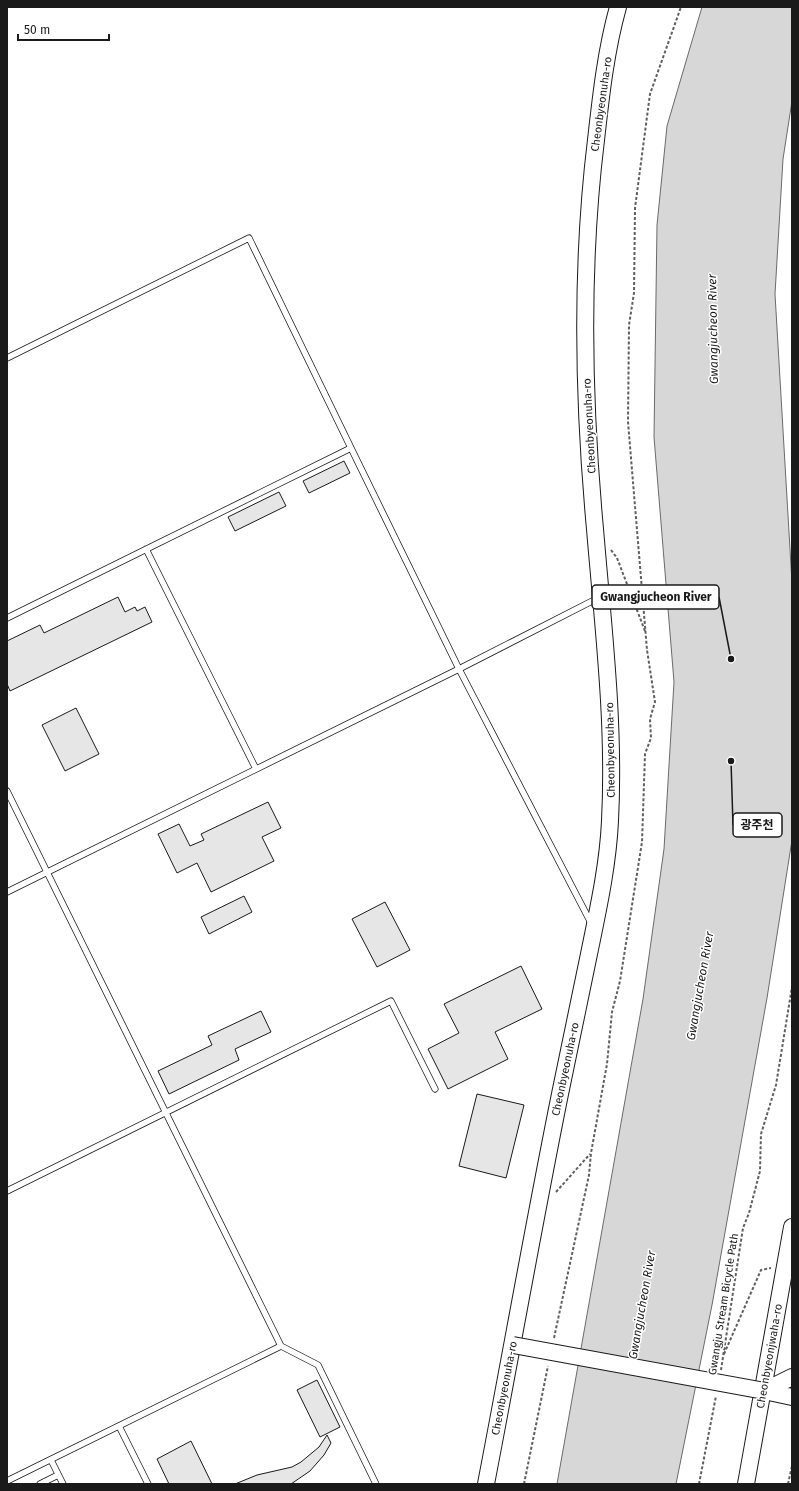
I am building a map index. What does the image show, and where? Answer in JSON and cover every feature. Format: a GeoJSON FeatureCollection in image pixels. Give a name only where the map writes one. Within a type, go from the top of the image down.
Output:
{"type":"FeatureCollection","features":[{"type":"Feature","properties":{"kind":"street","name":"Cheonbyeonuha-ro"},"geometry":{"type":"LineString","coordinates":[[486,1484],[513,1345],[535,1215],[594,929],[604,874],[610,817],[612,733],[602,596],[594,528],[587,407],[584,293],[588,200],[602,86],[618,7]]}},
{"type":"Feature","properties":{"kind":"street","name":"Cheonbyeonjwaha-ro"},"geometry":{"type":"LineString","coordinates":[[746,1484],[764,1391],[792,1228]]}},
{"type":"Feature","properties":{"kind":"street"},"geometry":{"type":"LineString","coordinates":[[513,1345],[792,1397]]}},
{"type":"Feature","properties":{"kind":"street"},"geometry":{"type":"LineString","coordinates":[[764,1391],[792,1377]]}},
{"type":"Feature","properties":{"kind":"lane"},"geometry":{"type":"LineString","coordinates":[[7,358],[249,238],[459,669],[594,929]]}},
{"type":"Feature","properties":{"kind":"lane"},"geometry":{"type":"LineString","coordinates":[[7,618],[351,448]]}},
{"type":"Feature","properties":{"kind":"lane"},"geometry":{"type":"LineString","coordinates":[[146,549],[256,769]]}},
{"type":"Feature","properties":{"kind":"lane"},"geometry":{"type":"LineString","coordinates":[[7,892],[459,669],[602,596]]}},
{"type":"Feature","properties":{"kind":"lane"},"geometry":{"type":"LineString","coordinates":[[7,791],[281,1346],[318,1365],[376,1484]]}},
{"type":"Feature","properties":{"kind":"lane"},"geometry":{"type":"LineString","coordinates":[[7,1191],[391,1001],[435,1089]]}},
{"type":"Feature","properties":{"kind":"lane"},"geometry":{"type":"LineString","coordinates":[[7,1481],[281,1346]]}},
{"type":"Feature","properties":{"kind":"lane"},"geometry":{"type":"LineString","coordinates":[[120,1426],[148,1484]]}},
{"type":"Feature","properties":{"kind":"lane"},"geometry":{"type":"LineString","coordinates":[[51,1460],[62,1484]]}},
{"type":"Feature","properties":{"kind":"lane"},"geometry":{"type":"LineString","coordinates":[[40,1484],[58,1475]]}},
{"type":"Feature","properties":{"kind":"path"},"geometry":{"type":"LineString","coordinates":[[608,546],[617,558],[647,634]]}},
{"type":"Feature","properties":{"kind":"path","name":"Gwangju Stream Bicycle Path"},"geometry":{"type":"LineString","coordinates":[[720,1376],[743,1228],[750,1213],[760,1171],[761,1134],[776,1085],[792,987]]}},
{"type":"Feature","properties":{"kind":"path"},"geometry":{"type":"LineString","coordinates":[[556,1192],[591,1153]]}},
{"type":"Feature","properties":{"kind":"path"},"geometry":{"type":"LineString","coordinates":[[723,1357],[762,1270],[785,1265]]}},
{"type":"Feature","properties":{"kind":"path"},"geometry":{"type":"LineString","coordinates":[[699,1484],[716,1395]]}},
{"type":"Feature","properties":{"kind":"path"},"geometry":{"type":"LineString","coordinates":[[788,1484],[792,1466]]}},
{"type":"Feature","properties":{"kind":"water"},"geometry":{"type":"Polygon","coordinates":[[[702,7],[792,7],[792,101],[783,159],[775,294],[792,583],[792,840],[767,998],[712,1305],[676,1484],[557,1484],[643,999],[664,849],[674,682],[654,437],[657,225],[667,126],[702,7]]]}},
{"type":"Feature","properties":{"kind":"building"},"geometry":{"type":"Polygon","coordinates":[[[344,461],[350,473],[309,493],[303,481],[344,461]]]}},
{"type":"Feature","properties":{"kind":"building"},"geometry":{"type":"Polygon","coordinates":[[[279,492],[286,506],[235,531],[228,517],[279,492]]]}},
{"type":"Feature","properties":{"kind":"building"},"geometry":{"type":"Polygon","coordinates":[[[118,597],[125,612],[135,607],[137,611],[145,607],[152,622],[10,691],[7,684],[7,641],[40,625],[44,633],[118,597]]]}},
{"type":"Feature","properties":{"kind":"building"},"geometry":{"type":"Polygon","coordinates":[[[76,708],[99,754],[65,771],[42,725],[76,708]]]}},
{"type":"Feature","properties":{"kind":"building"},"geometry":{"type":"Polygon","coordinates":[[[268,802],[281,828],[262,837],[274,861],[211,892],[197,863],[177,873],[158,834],[179,824],[190,846],[204,840],[201,834],[268,802]]]}},
{"type":"Feature","properties":{"kind":"building"},"geometry":{"type":"Polygon","coordinates":[[[244,896],[252,912],[209,934],[201,917],[244,896]]]}},
{"type":"Feature","properties":{"kind":"building"},"geometry":{"type":"Polygon","coordinates":[[[385,902],[410,950],[377,967],[352,919],[385,902]]]}},
{"type":"Feature","properties":{"kind":"building"},"geometry":{"type":"Polygon","coordinates":[[[521,966],[542,1009],[495,1032],[508,1059],[448,1089],[428,1049],[459,1033],[444,1004],[521,966]]]}},
{"type":"Feature","properties":{"kind":"building"},"geometry":{"type":"Polygon","coordinates":[[[261,1011],[271,1032],[235,1049],[239,1060],[169,1094],[158,1071],[212,1045],[208,1036],[261,1011]]]}},
{"type":"Feature","properties":{"kind":"building"},"geometry":{"type":"Polygon","coordinates":[[[477,1094],[524,1105],[506,1178],[459,1166],[477,1094]]]}},
{"type":"Feature","properties":{"kind":"building"},"geometry":{"type":"Polygon","coordinates":[[[317,1380],[340,1427],[320,1437],[297,1390],[317,1380]]]}},
{"type":"Feature","properties":{"kind":"building"},"geometry":{"type":"Polygon","coordinates":[[[327,1435],[331,1443],[324,1455],[310,1471],[291,1484],[235,1484],[257,1475],[292,1467],[301,1462],[319,1447],[327,1435]]]}},
{"type":"Feature","properties":{"kind":"building"},"geometry":{"type":"Polygon","coordinates":[[[191,1441],[212,1484],[169,1484],[157,1459],[191,1441]]]}},
{"type":"Feature","properties":{"kind":"place","name":"Gwangjucheon River"},"geometry":{"type":"Point","coordinates":[731,659]}},
{"type":"Feature","properties":{"kind":"place","name":"광주천"},"geometry":{"type":"Point","coordinates":[731,761]}}]}
